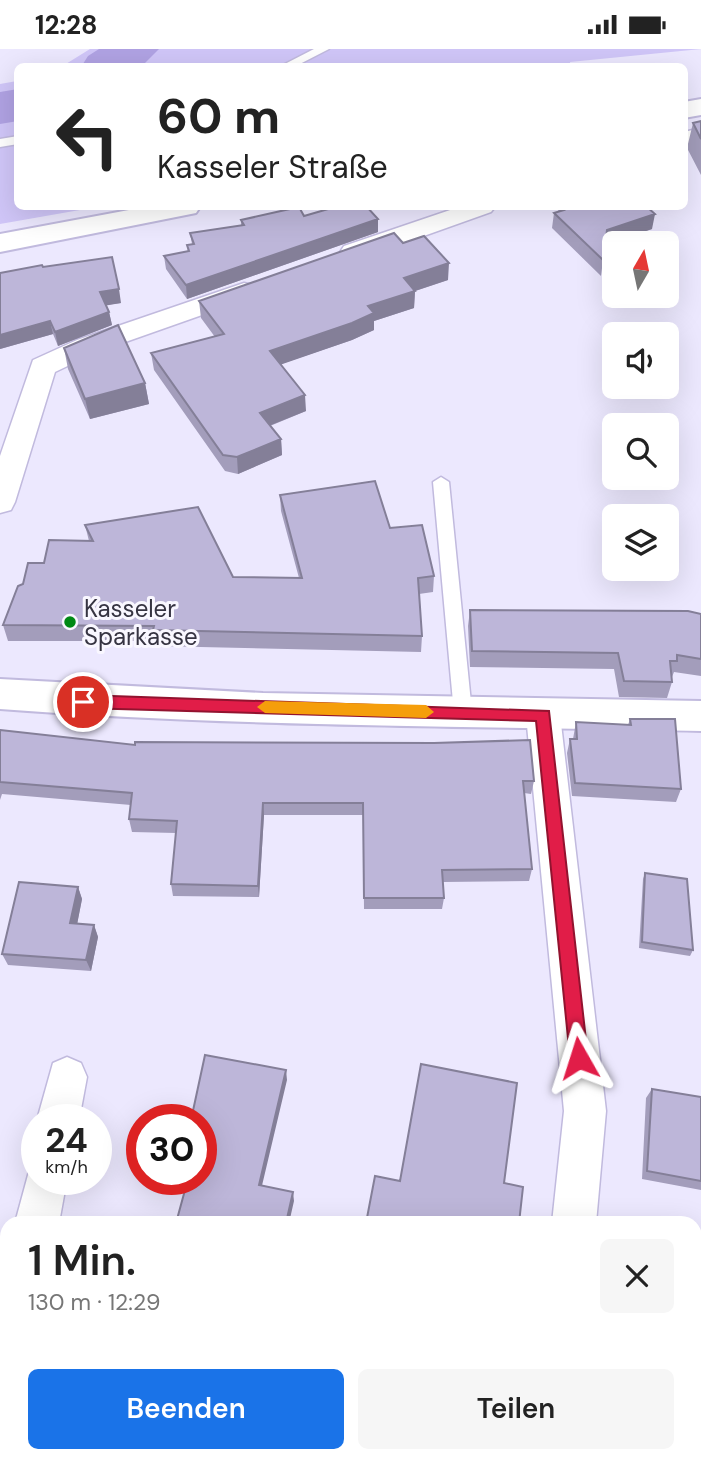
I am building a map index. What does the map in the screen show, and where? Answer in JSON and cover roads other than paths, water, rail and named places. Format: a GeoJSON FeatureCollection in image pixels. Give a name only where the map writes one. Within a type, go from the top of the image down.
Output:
{"type":"FeatureCollection","features":[{"type":"Feature","properties":{"kind":"main road"},"geometry":{"type":"LineString","coordinates":[[0,243],[170,210]]}},
{"type":"Feature","properties":{"kind":"main road"},"geometry":{"type":"LineString","coordinates":[[0,694],[83,702],[543,715],[701,716]]}},
{"type":"Feature","properties":{"kind":"street"},"geometry":{"type":"LineString","coordinates":[[329,261],[474,210]]}},
{"type":"Feature","properties":{"kind":"street"},"geometry":{"type":"LineString","coordinates":[[0,502],[43,367],[87,346],[267,283]]}},
{"type":"Feature","properties":{"kind":"street"},"geometry":{"type":"LineString","coordinates":[[543,715],[585,1111],[575,1216]]}},
{"type":"Feature","properties":{"kind":"street"},"geometry":{"type":"LineString","coordinates":[[61,1104],[67,1077]]}},
{"type":"Feature","properties":{"kind":"street"},"geometry":{"type":"LineString","coordinates":[[38,1216],[43,1195]]}},
{"type":"Feature","properties":{"kind":"lane"},"geometry":{"type":"LineString","coordinates":[[293,63],[323,49]]}},
{"type":"Feature","properties":{"kind":"lane"},"geometry":{"type":"LineString","coordinates":[[440,482],[463,713]]}},
{"type":"Feature","properties":{"kind":"waterway"},"geometry":{"type":"LineString","coordinates":[[112,63],[134,49]]}},
{"type":"Feature","properties":{"kind":"waterway"},"geometry":{"type":"LineString","coordinates":[[0,108],[14,106]]}},
{"type":"Feature","properties":{"kind":"place","name":"Kasseler Sparkasse"},"geometry":{"type":"Point","coordinates":[70,622]}}]}
